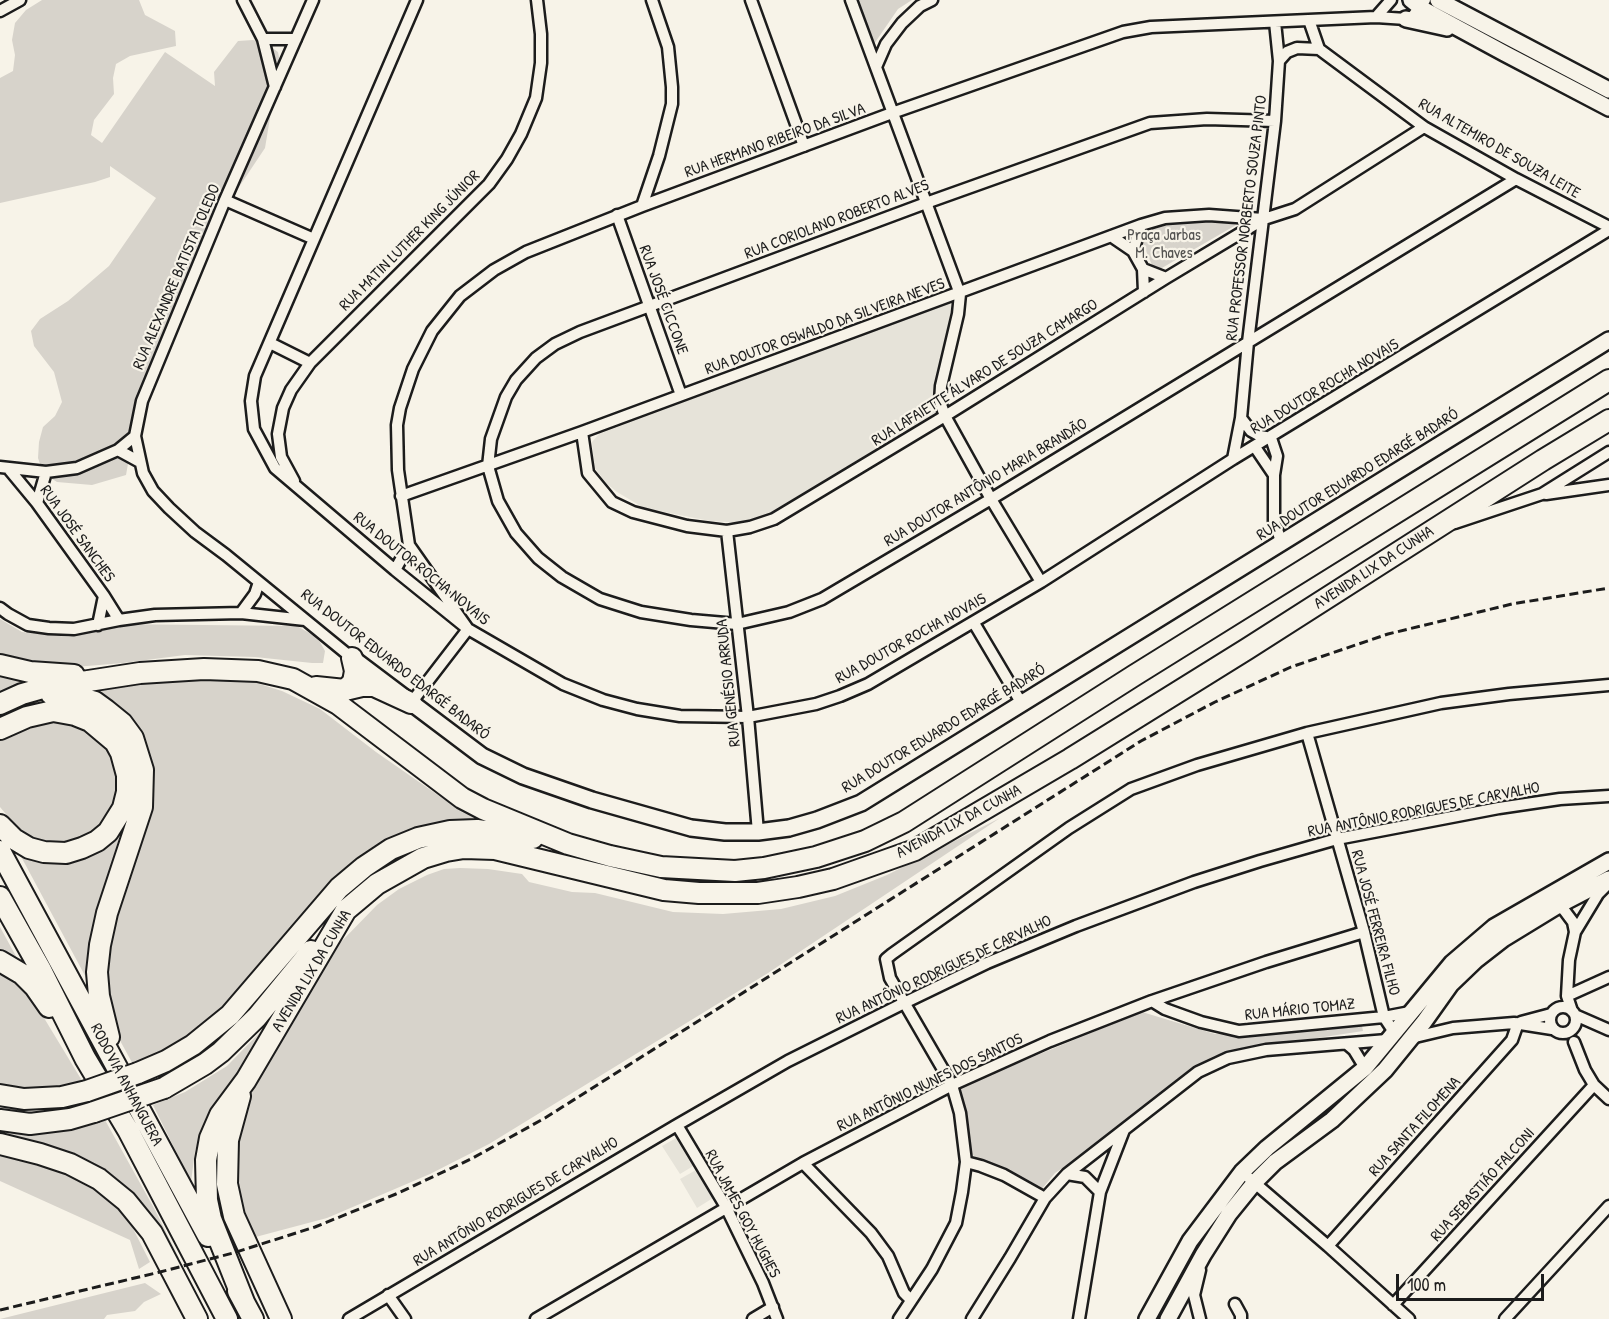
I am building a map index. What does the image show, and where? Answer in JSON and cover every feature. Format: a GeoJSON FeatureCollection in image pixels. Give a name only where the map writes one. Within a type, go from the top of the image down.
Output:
{"type":"FeatureCollection","features":[{"type":"Feature","properties":{"kind":"highway","name":"AVENIDA LIX DA CUNHA"},"geometry":{"type":"LineString","coordinates":[[140,673],[239,669],[294,679],[338,704],[454,793],[483,809],[568,844],[661,867],[735,871],[764,868],[816,857],[865,841],[904,822],[1135,675],[1609,380]]}},
{"type":"Feature","properties":{"kind":"highway","name":"AVENIDA LIX DA CUNHA"},"geometry":{"type":"LineString","coordinates":[[249,1310],[211,1219],[207,1200],[206,1160],[210,1138],[220,1115],[246,1080],[346,910],[377,884],[431,856],[464,848],[495,849],[664,891],[758,892],[798,887],[862,869],[915,850],[978,815],[1247,649],[1609,420]]}},
{"type":"Feature","properties":{"kind":"highway"},"geometry":{"type":"LineString","coordinates":[[345,690],[353,682],[355,671],[352,658]]}},
{"type":"Feature","properties":{"kind":"highway"},"geometry":{"type":"LineString","coordinates":[[0,665],[56,675],[140,673]]}},
{"type":"Feature","properties":{"kind":"highway"},"geometry":{"type":"LineString","coordinates":[[0,705],[22,694],[44,688],[140,673]]}},
{"type":"Feature","properties":{"kind":"highway"},"geometry":{"type":"LineString","coordinates":[[305,686],[345,690],[374,686],[411,703]]}},
{"type":"Feature","properties":{"kind":"highway"},"geometry":{"type":"LineString","coordinates":[[0,705],[55,694],[95,702],[128,731],[137,749],[143,770],[142,807],[107,913],[97,972],[102,1013],[129,1075]]}},
{"type":"Feature","properties":{"kind":"highway"},"geometry":{"type":"LineString","coordinates":[[0,825],[14,839],[29,848],[44,852],[66,853],[97,841],[108,832],[123,808],[127,792],[127,775],[122,753],[115,742],[90,720],[53,711],[27,717],[1,728]]}},
{"type":"Feature","properties":{"kind":"highway"},"geometry":{"type":"LineString","coordinates":[[0,1095],[24,1099],[62,1097],[87,1091],[165,1061],[193,1045],[230,1015],[339,888],[364,867],[391,849],[418,838],[477,830],[568,844]]}},
{"type":"Feature","properties":{"kind":"highway","name":"RODOVIA ANHANGUERA"},"geometry":{"type":"LineString","coordinates":[[0,851],[129,1075],[249,1310]]}},
{"type":"Feature","properties":{"kind":"highway","name":"RODOVIA ANHANGUERA"},"geometry":{"type":"LineString","coordinates":[[0,897],[41,970],[85,1058],[128,1130],[224,1314]]}},
{"type":"Feature","properties":{"kind":"highway"},"geometry":{"type":"LineString","coordinates":[[0,1120],[30,1124],[70,1119],[164,1088],[205,1064],[221,1052],[257,1017],[346,910]]}},
{"type":"Feature","properties":{"kind":"highway"},"geometry":{"type":"LineString","coordinates":[[0,961],[22,974],[35,987],[85,1058]]}},
{"type":"Feature","properties":{"kind":"highway"},"geometry":{"type":"LineString","coordinates":[[246,1080],[237,1103],[228,1140],[227,1184],[234,1216],[281,1319]]}},
{"type":"Feature","properties":{"kind":"highway"},"geometry":{"type":"LineString","coordinates":[[0,1112],[30,1124]]}},
{"type":"Feature","properties":{"kind":"highway"},"geometry":{"type":"LineString","coordinates":[[0,1144],[70,1164],[99,1179],[126,1201],[152,1233],[197,1319]]}},
{"type":"Feature","properties":{"kind":"street"},"geometry":{"type":"LineString","coordinates":[[0,11],[20,0]]}},
{"type":"Feature","properties":{"kind":"street"},"geometry":{"type":"LineString","coordinates":[[243,0],[263,39],[275,87]]}},
{"type":"Feature","properties":{"kind":"street","name":"RUA ALEXANDRE BATISTA TOLEDO"},"geometry":{"type":"LineString","coordinates":[[135,436],[142,401],[225,201],[313,0]]}},
{"type":"Feature","properties":{"kind":"street","name":"RUA DOUTOR ROCHA NOVAIS"},"geometry":{"type":"LineString","coordinates":[[417,0],[255,376],[251,401],[254,429],[275,468],[468,629],[556,680],[603,700],[637,709],[680,716],[748,717],[793,709],[840,696],[903,664],[974,623],[1233,459],[1271,438],[1609,228]]}},
{"type":"Feature","properties":{"kind":"street","name":"RUA MATIN LUTHER KING JÚNIOR"},"geometry":{"type":"LineString","coordinates":[[297,487],[281,457],[278,434],[283,408],[291,390],[310,363],[489,184],[507,159],[521,134],[536,98],[541,63],[541,34],[537,0]]}},
{"type":"Feature","properties":{"kind":"street"},"geometry":{"type":"LineString","coordinates":[[642,206],[659,156],[672,104],[668,46],[652,0]]}},
{"type":"Feature","properties":{"kind":"street"},"geometry":{"type":"LineString","coordinates":[[752,0],[804,146]]}},
{"type":"Feature","properties":{"kind":"street"},"geometry":{"type":"LineString","coordinates":[[851,0],[960,294],[958,314],[941,386],[940,402],[945,416],[991,500],[1041,582]]}},
{"type":"Feature","properties":{"kind":"street"},"geometry":{"type":"LineString","coordinates":[[876,67],[886,44],[902,23],[920,6],[932,0]]}},
{"type":"Feature","properties":{"kind":"street"},"geometry":{"type":"LineString","coordinates":[[1376,17],[1391,0]]}},
{"type":"Feature","properties":{"kind":"street"},"geometry":{"type":"LineString","coordinates":[[1438,0],[1507,46],[1609,108]]}},
{"type":"Feature","properties":{"kind":"street"},"geometry":{"type":"LineString","coordinates":[[1465,32],[1419,3],[1406,19],[1465,32],[1507,46],[1609,90]]}},
{"type":"Feature","properties":{"kind":"street","name":"RUA HERMANO RIBEIRO DA SILVA"},"geometry":{"type":"LineString","coordinates":[[468,629],[410,545],[401,496],[397,440],[398,417],[413,369],[432,331],[460,297],[494,270],[526,252],[617,215],[892,113],[1123,32],[1151,27],[1376,17],[1406,19]]}},
{"type":"Feature","properties":{"kind":"street"},"geometry":{"type":"LineString","coordinates":[[1279,61],[1287,52],[1297,48],[1319,49],[1309,20]]}},
{"type":"Feature","properties":{"kind":"street","name":"RUA PROFESSOR NORBERTO SOUZA PINTO"},"geometry":{"type":"LineString","coordinates":[[1233,459],[1240,418],[1275,121],[1279,61],[1275,22]]}},
{"type":"Feature","properties":{"kind":"street"},"geometry":{"type":"LineString","coordinates":[[263,39],[296,39]]}},
{"type":"Feature","properties":{"kind":"street","name":"RUA ALTEMIRO DE SOUZA LEITE"},"geometry":{"type":"LineString","coordinates":[[1319,49],[1424,127],[1609,228]]}},
{"type":"Feature","properties":{"kind":"street","name":"RUA CORIOLANO ROBERTO ALVES"},"geometry":{"type":"LineString","coordinates":[[488,466],[490,440],[506,397],[516,381],[536,358],[555,344],[580,332],[926,203],[1150,123],[1207,119],[1275,121]]}},
{"type":"Feature","properties":{"kind":"street","name":"RUA LAFAIETTE ÁLVARO DE SOUZA CAMARGO"},"geometry":{"type":"LineString","coordinates":[[582,432],[588,473],[612,502],[633,512],[657,519],[727,531],[750,527],[774,519],[945,416],[1166,278],[1264,219],[1295,209],[1424,127]]}},
{"type":"Feature","properties":{"kind":"street","name":"RUA DOUTOR ANTÔNIO MARIA BRANDÃO"},"geometry":{"type":"LineString","coordinates":[[488,466],[498,501],[516,533],[538,558],[562,577],[600,599],[642,612],[737,624],[789,612],[822,600],[991,500],[1516,179]]}},
{"type":"Feature","properties":{"kind":"street"},"geometry":{"type":"LineString","coordinates":[[225,201],[314,239]]}},
{"type":"Feature","properties":{"kind":"street","name":"RUA JOSÉ CICCONE"},"geometry":{"type":"LineString","coordinates":[[617,215],[681,395]]}},
{"type":"Feature","properties":{"kind":"street","name":"RUA DOUTOR OSWALDO DA SILVEIRA NEVES"},"geometry":{"type":"LineString","coordinates":[[401,496],[960,294],[1141,225],[1165,218],[1209,215],[1264,219]]}},
{"type":"Feature","properties":{"kind":"street"},"geometry":{"type":"LineString","coordinates":[[1132,251],[1141,225]]}},
{"type":"Feature","properties":{"kind":"street"},"geometry":{"type":"LineString","coordinates":[[1111,236],[1132,251],[1143,269],[1144,292]]}},
{"type":"Feature","properties":{"kind":"street"},"geometry":{"type":"LineString","coordinates":[[1143,269],[1166,278]]}},
{"type":"Feature","properties":{"kind":"street","name":"RUA DOUTOR EDUARDO EDARGÉ BADARÓ"},"geometry":{"type":"LineString","coordinates":[[135,436],[143,473],[153,491],[195,532],[352,658],[482,756],[523,776],[592,800],[691,828],[725,832],[758,832],[789,828],[861,803],[1609,340]]}},
{"type":"Feature","properties":{"kind":"street"},"geometry":{"type":"LineString","coordinates":[[270,343],[310,363]]}},
{"type":"Feature","properties":{"kind":"street"},"geometry":{"type":"LineString","coordinates":[[1240,418],[1251,431],[1271,438],[1276,456],[1274,521],[1282,544]]}},
{"type":"Feature","properties":{"kind":"street"},"geometry":{"type":"LineString","coordinates":[[4,467],[46,472],[77,468],[118,450],[135,436]]}},
{"type":"Feature","properties":{"kind":"street"},"geometry":{"type":"LineString","coordinates":[[1255,447],[1274,475]]}},
{"type":"Feature","properties":{"kind":"street"},"geometry":{"type":"LineString","coordinates":[[118,450],[140,462]]}},
{"type":"Feature","properties":{"kind":"street"},"geometry":{"type":"LineString","coordinates":[[1542,494],[1609,452]]}},
{"type":"Feature","properties":{"kind":"street","name":"RUA JOSÉ SANCHES"},"geometry":{"type":"LineString","coordinates":[[4,467],[37,503],[119,620]]}},
{"type":"Feature","properties":{"kind":"street"},"geometry":{"type":"LineString","coordinates":[[37,503],[46,472]]}},
{"type":"Feature","properties":{"kind":"street"},"geometry":{"type":"LineString","coordinates":[[1432,530],[1542,494],[1609,485]]}},
{"type":"Feature","properties":{"kind":"street","name":"RUA GENÉSIO ARRUDA"},"geometry":{"type":"LineString","coordinates":[[727,531],[748,717],[758,832]]}},
{"type":"Feature","properties":{"kind":"street"},"geometry":{"type":"LineString","coordinates":[[395,570],[410,545]]}},
{"type":"Feature","properties":{"kind":"street"},"geometry":{"type":"LineString","coordinates":[[241,613],[255,594],[259,582]]}},
{"type":"Feature","properties":{"kind":"street"},"geometry":{"type":"LineString","coordinates":[[98,625],[104,596]]}},
{"type":"Feature","properties":{"kind":"street"},"geometry":{"type":"LineString","coordinates":[[0,608],[28,625],[75,629],[155,615],[241,613],[307,620]]}},
{"type":"Feature","properties":{"kind":"street"},"geometry":{"type":"LineString","coordinates":[[974,623],[1022,704]]}},
{"type":"Feature","properties":{"kind":"street"},"geometry":{"type":"LineString","coordinates":[[411,703],[468,629]]}},
{"type":"Feature","properties":{"kind":"street"},"geometry":{"type":"LineString","coordinates":[[899,1319],[932,1269],[956,1223],[966,1162],[960,1113],[952,1085],[890,978],[886,959],[1069,828],[1131,789],[1197,765],[1307,733],[1441,703],[1609,685]]}},
{"type":"Feature","properties":{"kind":"street","name":"RUA JOSÉ FERREIRA FILHO"},"geometry":{"type":"LineString","coordinates":[[1307,733],[1364,932],[1384,1017]]}},
{"type":"Feature","properties":{"kind":"street","name":"RUA ANTÔNIO RODRIGUES DE CARVALHO"},"geometry":{"type":"LineString","coordinates":[[349,1319],[788,1061],[987,963],[1136,903],[1260,861],[1337,839],[1520,805],[1560,799],[1609,796]]}},
{"type":"Feature","properties":{"kind":"street"},"geometry":{"type":"LineString","coordinates":[[1147,1319],[1190,1240],[1242,1172],[1267,1148],[1365,1068],[1452,963],[1494,927],[1609,861]]}},
{"type":"Feature","properties":{"kind":"street"},"geometry":{"type":"LineString","coordinates":[[1168,1319],[1229,1214],[1255,1182],[1275,1162],[1332,1120],[1385,1070],[1451,984],[1503,939],[1557,906],[1609,881]]}},
{"type":"Feature","properties":{"kind":"street"},"geometry":{"type":"LineString","coordinates":[[1568,1024],[1569,960],[1575,932],[1598,894],[1609,881]]}},
{"type":"Feature","properties":{"kind":"street"},"geometry":{"type":"LineString","coordinates":[[1557,906],[1564,910],[1573,922],[1575,932]]}},
{"type":"Feature","properties":{"kind":"street","name":"RUA ANTÔNIO NUNES DOS SANTOS"},"geometry":{"type":"LineString","coordinates":[[536,1319],[803,1163],[952,1085],[1050,1041],[1152,1001],[1266,962],[1364,932]]}},
{"type":"Feature","properties":{"kind":"street"},"geometry":{"type":"LineString","coordinates":[[1518,1023],[1551,1014],[1560,1007],[1567,996],[1609,977]]}},
{"type":"Feature","properties":{"kind":"street","name":"RUA MÁRIO TOMAZ"},"geometry":{"type":"LineString","coordinates":[[1152,1001],[1165,1009],[1201,1022],[1239,1031],[1384,1017],[1410,1012]]}},
{"type":"Feature","properties":{"kind":"street"},"geometry":{"type":"LineString","coordinates":[[1560,1007],[1585,1070],[1594,1085],[1609,1099]]}},
{"type":"Feature","properties":{"kind":"street"},"geometry":{"type":"LineString","coordinates":[[1410,1012],[1424,1022],[1439,1023],[1453,1028]]}},
{"type":"Feature","properties":{"kind":"street"},"geometry":{"type":"LineString","coordinates":[[1551,1014],[1549,1023],[1568,1024]]}},
{"type":"Feature","properties":{"kind":"street"},"geometry":{"type":"LineString","coordinates":[[1384,1017],[1390,1036]]}},
{"type":"Feature","properties":{"kind":"street"},"geometry":{"type":"LineString","coordinates":[[972,1319],[1045,1198],[1066,1174],[1198,1072],[1228,1058],[1266,1050],[1347,1044],[1390,1036],[1410,1038],[1453,1028],[1518,1023],[1593,1024],[1609,1030]]}},
{"type":"Feature","properties":{"kind":"street","name":"RUA SANTA FILOMENA"},"geometry":{"type":"LineString","coordinates":[[1328,1246],[1512,1040],[1518,1023]]}},
{"type":"Feature","properties":{"kind":"street"},"geometry":{"type":"LineString","coordinates":[[1347,1044],[1354,1050],[1365,1068]]}},
{"type":"Feature","properties":{"kind":"street","name":"RUA SEBASTIÃO FALCONI"},"geometry":{"type":"LineString","coordinates":[[1393,1305],[1594,1085]]}},
{"type":"Feature","properties":{"kind":"street","name":"RUA JAMES GOY HUGHES"},"geometry":{"type":"LineString","coordinates":[[677,1125],[726,1207],[777,1319]]}},
{"type":"Feature","properties":{"kind":"street"},"geometry":{"type":"LineString","coordinates":[[1079,1319],[1100,1192],[1124,1130]]}},
{"type":"Feature","properties":{"kind":"street"},"geometry":{"type":"LineString","coordinates":[[966,1162],[1004,1175],[1045,1198]]}},
{"type":"Feature","properties":{"kind":"street"},"geometry":{"type":"LineString","coordinates":[[803,1163],[871,1233],[888,1256],[904,1293],[910,1300]]}},
{"type":"Feature","properties":{"kind":"street"},"geometry":{"type":"LineString","coordinates":[[1242,1172],[1409,1319]]}},
{"type":"Feature","properties":{"kind":"street"},"geometry":{"type":"LineString","coordinates":[[1066,1174],[1085,1177],[1100,1192]]}},
{"type":"Feature","properties":{"kind":"street"},"geometry":{"type":"LineString","coordinates":[[1505,1319],[1609,1206]]}},
{"type":"Feature","properties":{"kind":"street"},"geometry":{"type":"LineString","coordinates":[[1200,1319],[1194,1295],[1203,1256]]}},
{"type":"Feature","properties":{"kind":"street"},"geometry":{"type":"LineString","coordinates":[[388,1295],[405,1319]]}},
{"type":"Feature","properties":{"kind":"street"},"geometry":{"type":"LineString","coordinates":[[1235,1304],[1241,1319]]}},
{"type":"Feature","properties":{"kind":"street"},"geometry":{"type":"LineString","coordinates":[[753,1319],[773,1307]]}},
{"type":"Feature","properties":{"kind":"shaded area"},"geometry":{"type":"Polygon","coordinates":[[[950,302],[952,311],[936,382],[935,401],[941,414],[778,511],[744,523],[710,521],[644,508],[606,483],[594,467],[592,442],[599,434],[950,302]]]}},
{"type":"Feature","properties":{"kind":"shaded area"},"geometry":{"type":"Polygon","coordinates":[[[678,1137],[695,1165],[680,1174],[662,1146],[678,1137]]]}},
{"type":"Feature","properties":{"kind":"shaded area"},"geometry":{"type":"Polygon","coordinates":[[[696,1170],[713,1198],[697,1208],[680,1179],[696,1170]]]}},
{"type":"Feature","properties":{"kind":"green space"},"geometry":{"type":"Polygon","coordinates":[[[42,0],[139,0],[145,15],[175,31],[176,46],[130,56],[116,64],[113,78],[114,94],[94,120],[91,135],[102,143],[165,52],[215,86],[214,72],[238,41],[253,40],[268,45],[278,52],[283,84],[271,112],[265,148],[231,199],[224,221],[138,408],[126,475],[92,485],[57,482],[43,473],[38,458],[43,427],[55,416],[62,402],[54,372],[34,346],[31,331],[40,319],[68,301],[109,266],[156,198],[110,166],[110,177],[0,203],[0,78],[13,71],[15,55],[12,40],[15,23],[26,10],[42,0]]]}},
{"type":"Feature","properties":{"kind":"green space"},"geometry":{"type":"Polygon","coordinates":[[[858,0],[912,0],[898,9],[874,44],[858,0]]]}},
{"type":"Feature","properties":{"kind":"green space","name":"Praça Jarbas M. Chaves"},"geometry":{"type":"Polygon","coordinates":[[[1199,220],[1224,221],[1236,225],[1155,272],[1139,235],[1158,226],[1199,220]]]}},
{"type":"Feature","properties":{"kind":"green space"},"geometry":{"type":"Polygon","coordinates":[[[0,619],[22,632],[69,637],[110,624],[297,626],[320,642],[325,651],[323,663],[255,657],[185,655],[63,668],[24,664],[0,655],[0,619]]]}},
{"type":"Feature","properties":{"kind":"green space"},"geometry":{"type":"Polygon","coordinates":[[[0,672],[27,682],[0,694],[0,672]]]}},
{"type":"Feature","properties":{"kind":"green space"},"geometry":{"type":"Polygon","coordinates":[[[215,679],[250,681],[282,691],[320,709],[376,752],[445,800],[491,825],[369,858],[224,1017],[135,1068],[117,1035],[107,997],[106,965],[119,902],[142,842],[153,788],[154,770],[139,731],[85,690],[137,683],[215,679]]]}},
{"type":"Feature","properties":{"kind":"green space"},"geometry":{"type":"Polygon","coordinates":[[[53,700],[76,702],[100,711],[121,732],[138,766],[139,796],[136,811],[94,929],[90,985],[17,849],[47,860],[84,857],[99,850],[116,835],[132,809],[135,796],[134,767],[119,734],[88,710],[65,704],[54,704],[0,721],[0,716],[53,700]]]}},
{"type":"Feature","properties":{"kind":"green space"},"geometry":{"type":"Polygon","coordinates":[[[62,720],[78,723],[108,747],[116,770],[118,794],[105,821],[89,835],[72,841],[54,843],[33,838],[15,825],[0,807],[0,740],[45,722],[62,720]]]}},
{"type":"Feature","properties":{"kind":"green space"},"geometry":{"type":"Polygon","coordinates":[[[1000,818],[768,973],[489,1144],[430,1174],[327,1218],[248,1239],[231,1163],[245,1100],[337,946],[377,905],[399,889],[444,869],[488,869],[522,874],[529,882],[572,892],[595,893],[673,912],[723,914],[781,909],[835,896],[887,875],[1000,818]]]}},
{"type":"Feature","properties":{"kind":"green space"},"geometry":{"type":"Polygon","coordinates":[[[0,927],[23,969],[0,957],[0,927]]]}},
{"type":"Feature","properties":{"kind":"green space"},"geometry":{"type":"Polygon","coordinates":[[[0,972],[10,977],[27,993],[84,1084],[57,1091],[0,1089],[0,972]]]}},
{"type":"Feature","properties":{"kind":"green space"},"geometry":{"type":"Polygon","coordinates":[[[1142,1012],[1215,1034],[1244,1034],[1361,1021],[1363,1031],[1226,1052],[1212,1057],[1188,1072],[1109,1133],[1101,1143],[1055,1173],[1041,1190],[1024,1187],[968,1152],[957,1088],[1142,1012]]]}},
{"type":"Feature","properties":{"kind":"green space"},"geometry":{"type":"Polygon","coordinates":[[[278,1014],[218,1101],[204,1126],[195,1151],[191,1182],[153,1105],[185,1092],[227,1066],[278,1014]]]}},
{"type":"Feature","properties":{"kind":"green space"},"geometry":{"type":"Polygon","coordinates":[[[86,1100],[72,1109],[43,1112],[22,1112],[0,1108],[0,1101],[86,1100]]]}},
{"type":"Feature","properties":{"kind":"green space"},"geometry":{"type":"Polygon","coordinates":[[[105,1120],[179,1258],[172,1259],[127,1197],[0,1135],[0,1128],[66,1129],[105,1120]]]}},
{"type":"Feature","properties":{"kind":"green space"},"geometry":{"type":"Polygon","coordinates":[[[0,1151],[49,1166],[85,1182],[122,1207],[150,1262],[139,1269],[130,1240],[0,1181],[0,1151]]]}},
{"type":"Feature","properties":{"kind":"green space"},"geometry":{"type":"Polygon","coordinates":[[[145,1283],[161,1294],[144,1302],[135,1311],[107,1315],[104,1319],[0,1319],[145,1283]]]}},
{"type":"Feature","properties":{"kind":"railway"},"geometry":{"type":"LineString","coordinates":[[0,1310],[233,1253],[315,1227],[396,1194],[471,1159],[545,1118],[1141,741],[1215,702],[1291,667],[1388,634],[1512,604],[1609,588]]}}]}
